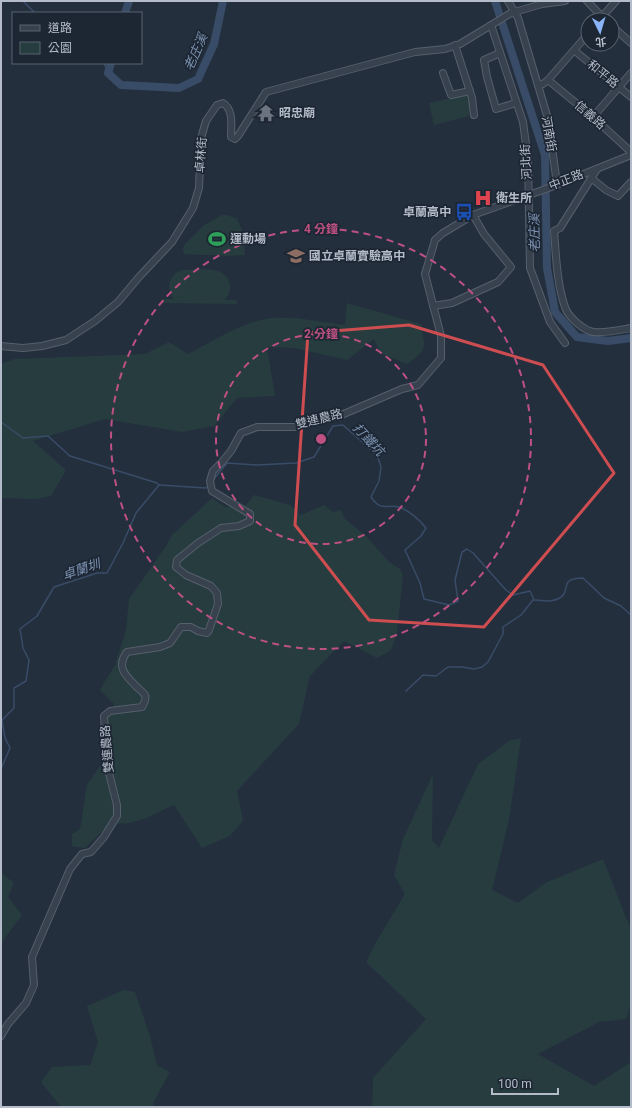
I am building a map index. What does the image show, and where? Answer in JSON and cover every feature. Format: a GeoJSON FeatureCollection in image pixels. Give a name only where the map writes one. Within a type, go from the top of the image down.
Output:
{"type":"FeatureCollection","features":[{"type":"Feature","properties":{"kind":"street","name":"河南街"},"geometry":{"type":"LineString","coordinates":[[508,1],[518,18],[548,120],[556,185]]}},
{"type":"Feature","properties":{"kind":"street","name":"卓林街"},"geometry":{"type":"LineString","coordinates":[[1,346],[23,348],[42,346],[66,340],[95,322],[118,302],[172,242],[193,208],[199,188],[201,138],[206,121],[217,105],[223,103],[228,106],[231,112],[231,137],[235,139],[266,92],[415,52],[445,49],[455,45],[514,12],[542,4],[565,1]]}},
{"type":"Feature","properties":{"kind":"street"},"geometry":{"type":"LineString","coordinates":[[586,1],[596,12]]}},
{"type":"Feature","properties":{"kind":"street"},"geometry":{"type":"LineString","coordinates":[[607,12],[616,1]]}},
{"type":"Feature","properties":{"kind":"street","name":"河北街"},"geometry":{"type":"LineString","coordinates":[[491,25],[523,122],[528,159],[527,195],[530,268],[550,322],[565,343]]}},
{"type":"Feature","properties":{"kind":"street"},"geometry":{"type":"LineString","coordinates":[[620,33],[631,43]]}},
{"type":"Feature","properties":{"kind":"street"},"geometry":{"type":"LineString","coordinates":[[538,85],[543,84],[548,80],[580,44]]}},
{"type":"Feature","properties":{"kind":"street"},"geometry":{"type":"LineString","coordinates":[[455,45],[472,98],[474,115]]}},
{"type":"Feature","properties":{"kind":"street","name":"和平路"},"geometry":{"type":"LineString","coordinates":[[575,51],[631,97]]}},
{"type":"Feature","properties":{"kind":"street"},"geometry":{"type":"LineString","coordinates":[[500,53],[484,60],[496,109],[516,103]]}},
{"type":"Feature","properties":{"kind":"street"},"geometry":{"type":"LineString","coordinates":[[443,73],[451,95],[470,91]]}},
{"type":"Feature","properties":{"kind":"street"},"geometry":{"type":"LineString","coordinates":[[593,117],[631,73]]}},
{"type":"Feature","properties":{"kind":"street","name":"信義路"},"geometry":{"type":"LineString","coordinates":[[548,80],[593,117],[631,152]]}},
{"type":"Feature","properties":{"kind":"street","name":"中正路"},"geometry":{"type":"LineString","coordinates":[[434,306],[425,274],[435,240],[443,233],[473,215],[556,185],[631,155]]}},
{"type":"Feature","properties":{"kind":"street"},"geometry":{"type":"LineString","coordinates":[[597,169],[560,228],[554,231],[558,275],[565,309],[578,325],[594,332],[631,328]]}},
{"type":"Feature","properties":{"kind":"street"},"geometry":{"type":"LineString","coordinates":[[591,178],[606,190],[618,196],[631,182]]}},
{"type":"Feature","properties":{"kind":"street"},"geometry":{"type":"LineString","coordinates":[[434,306],[452,303],[498,282],[511,267],[484,234],[473,215]]}},
{"type":"Feature","properties":{"kind":"street","name":"雙連農路"},"geometry":{"type":"LineString","coordinates":[[1,1036],[8,1024],[26,1003],[34,985],[32,957],[70,869],[82,854],[91,852],[104,837],[116,816],[117,805],[107,765],[104,716],[110,711],[142,707],[145,700],[145,694],[125,675],[121,664],[123,658],[127,652],[160,648],[170,643],[181,627],[191,627],[198,631],[207,633],[210,630],[218,604],[217,593],[211,586],[186,575],[176,567],[177,560],[198,543],[221,528],[239,526],[250,521],[250,514],[212,492],[210,480],[213,471],[231,451],[241,433],[257,427],[295,426],[325,417],[339,416],[402,389],[418,385],[441,358],[441,336],[434,306]]}},
{"type":"Feature","properties":{"kind":"highlighted area"},"geometry":{"type":"Polygon","coordinates":[[[409,325],[543,365],[614,473],[484,627],[369,620],[295,525],[308,333],[409,325]]]}},
{"type":"Feature","properties":{"kind":"green space"},"geometry":{"type":"Polygon","coordinates":[[[469,94],[469,116],[434,125],[429,103],[469,94]]]}},
{"type":"Feature","properties":{"kind":"green space","name":"運動場"},"geometry":{"type":"Polygon","coordinates":[[[222,215],[227,215],[237,219],[243,232],[242,235],[245,255],[227,256],[184,254],[183,248],[185,244],[204,225],[222,215]]]}},
{"type":"Feature","properties":{"kind":"green space"},"geometry":{"type":"Polygon","coordinates":[[[204,269],[222,273],[229,282],[230,287],[229,294],[225,300],[237,300],[237,304],[162,303],[162,299],[174,299],[171,295],[169,286],[170,281],[175,274],[184,270],[204,269]]]}},
{"type":"Feature","properties":{"kind":"green space"},"geometry":{"type":"Polygon","coordinates":[[[347,303],[421,324],[424,343],[422,351],[407,364],[380,353],[374,339],[347,360],[295,348],[267,347],[275,396],[237,398],[214,426],[182,432],[105,419],[33,441],[66,470],[51,496],[35,499],[1,498],[1,364],[15,359],[145,354],[169,342],[188,354],[242,326],[271,318],[303,319],[345,325],[347,303]]]}},
{"type":"Feature","properties":{"kind":"green space"},"geometry":{"type":"Polygon","coordinates":[[[254,495],[290,505],[301,515],[324,505],[333,512],[341,510],[345,519],[367,537],[389,562],[400,569],[403,575],[397,633],[391,650],[377,658],[344,641],[310,676],[299,724],[237,791],[243,821],[230,836],[202,848],[174,805],[144,819],[130,823],[110,824],[85,848],[72,846],[72,834],[80,829],[87,785],[110,751],[108,720],[114,704],[100,690],[115,665],[126,630],[129,599],[172,535],[212,498],[225,507],[246,505],[254,495]]]}},
{"type":"Feature","properties":{"kind":"green space"},"geometry":{"type":"Polygon","coordinates":[[[521,738],[509,820],[492,890],[518,903],[547,882],[603,859],[631,930],[631,1004],[626,1019],[599,1022],[538,1054],[594,1086],[631,1062],[631,1107],[372,1107],[373,1078],[426,1019],[366,962],[405,894],[394,875],[403,839],[433,774],[432,840],[439,848],[478,764],[509,741],[521,738]]]}},
{"type":"Feature","properties":{"kind":"green space"},"geometry":{"type":"Polygon","coordinates":[[[1,873],[14,883],[8,897],[22,915],[1,943],[1,873]]]}},
{"type":"Feature","properties":{"kind":"green space"},"geometry":{"type":"Polygon","coordinates":[[[124,990],[135,992],[150,1036],[157,1065],[170,1072],[153,1103],[154,1107],[61,1107],[41,1082],[52,1067],[90,1065],[98,1042],[87,1006],[124,990]]]}},
{"type":"Feature","properties":{"kind":"waterway"},"geometry":{"type":"LineString","coordinates":[[23,1],[34,12]]}},
{"type":"Feature","properties":{"kind":"waterway","name":"老庄溪"},"geometry":{"type":"LineString","coordinates":[[125,12],[129,1]]}},
{"type":"Feature","properties":{"kind":"waterway","name":"老庄溪"},"geometry":{"type":"LineString","coordinates":[[111,64],[108,73],[121,85],[179,88],[198,79],[214,44],[223,1]]}},
{"type":"Feature","properties":{"kind":"waterway","name":"老庄溪"},"geometry":{"type":"LineString","coordinates":[[495,1],[545,155],[547,268],[555,312],[577,337],[608,341],[631,338]]}},
{"type":"Feature","properties":{"kind":"waterway","name":"老庄溪"},"geometry":{"type":"LineString","coordinates":[[104,64],[108,73]]}},
{"type":"Feature","properties":{"kind":"waterway","name":"打鐵坑"},"geometry":{"type":"LineString","coordinates":[[1,422],[23,438],[48,436],[70,456],[157,483],[159,485],[206,488],[208,486]]}},
{"type":"Feature","properties":{"kind":"waterway","name":"打鐵坑"},"geometry":{"type":"LineString","coordinates":[[213,480],[227,463],[257,465],[296,463],[314,457],[333,426],[343,425],[378,458],[381,467],[379,481],[371,497],[375,502],[381,506],[394,506],[406,510],[426,528],[421,536],[405,550],[420,583],[424,599],[449,605],[458,601],[455,580],[462,552],[467,549],[473,553],[506,590],[513,595],[530,591],[534,600],[554,600],[558,599],[564,594],[568,582],[576,578],[583,578],[604,598],[621,606],[631,615]]}},
{"type":"Feature","properties":{"kind":"waterway","name":"卓蘭圳"},"geometry":{"type":"LineString","coordinates":[[1,769],[10,748],[5,738],[2,720],[14,708],[14,688],[26,681],[29,660],[23,648],[20,629],[37,616],[54,587],[97,573],[107,573],[123,543],[136,513],[159,485]]}},
{"type":"Feature","properties":{"kind":"waterway"},"geometry":{"type":"LineString","coordinates":[[406,691],[423,675],[436,676],[448,667],[474,669],[482,667],[488,662],[503,634],[503,627],[521,615],[533,600]]}},
{"type":"Feature","properties":{"kind":"place","name":"昭忠廟"},"geometry":{"type":"Point","coordinates":[266,113]}},
{"type":"Feature","properties":{"kind":"place","name":"衛生所"},"geometry":{"type":"Point","coordinates":[483,198]}},
{"type":"Feature","properties":{"kind":"place","name":"卓蘭高中"},"geometry":{"type":"Point","coordinates":[464,212]}},
{"type":"Feature","properties":{"kind":"place","name":"運動場"},"geometry":{"type":"Point","coordinates":[217,239]}},
{"type":"Feature","properties":{"kind":"place","name":"國立卓蘭實驗高中"},"geometry":{"type":"Point","coordinates":[296,256]}}]}
